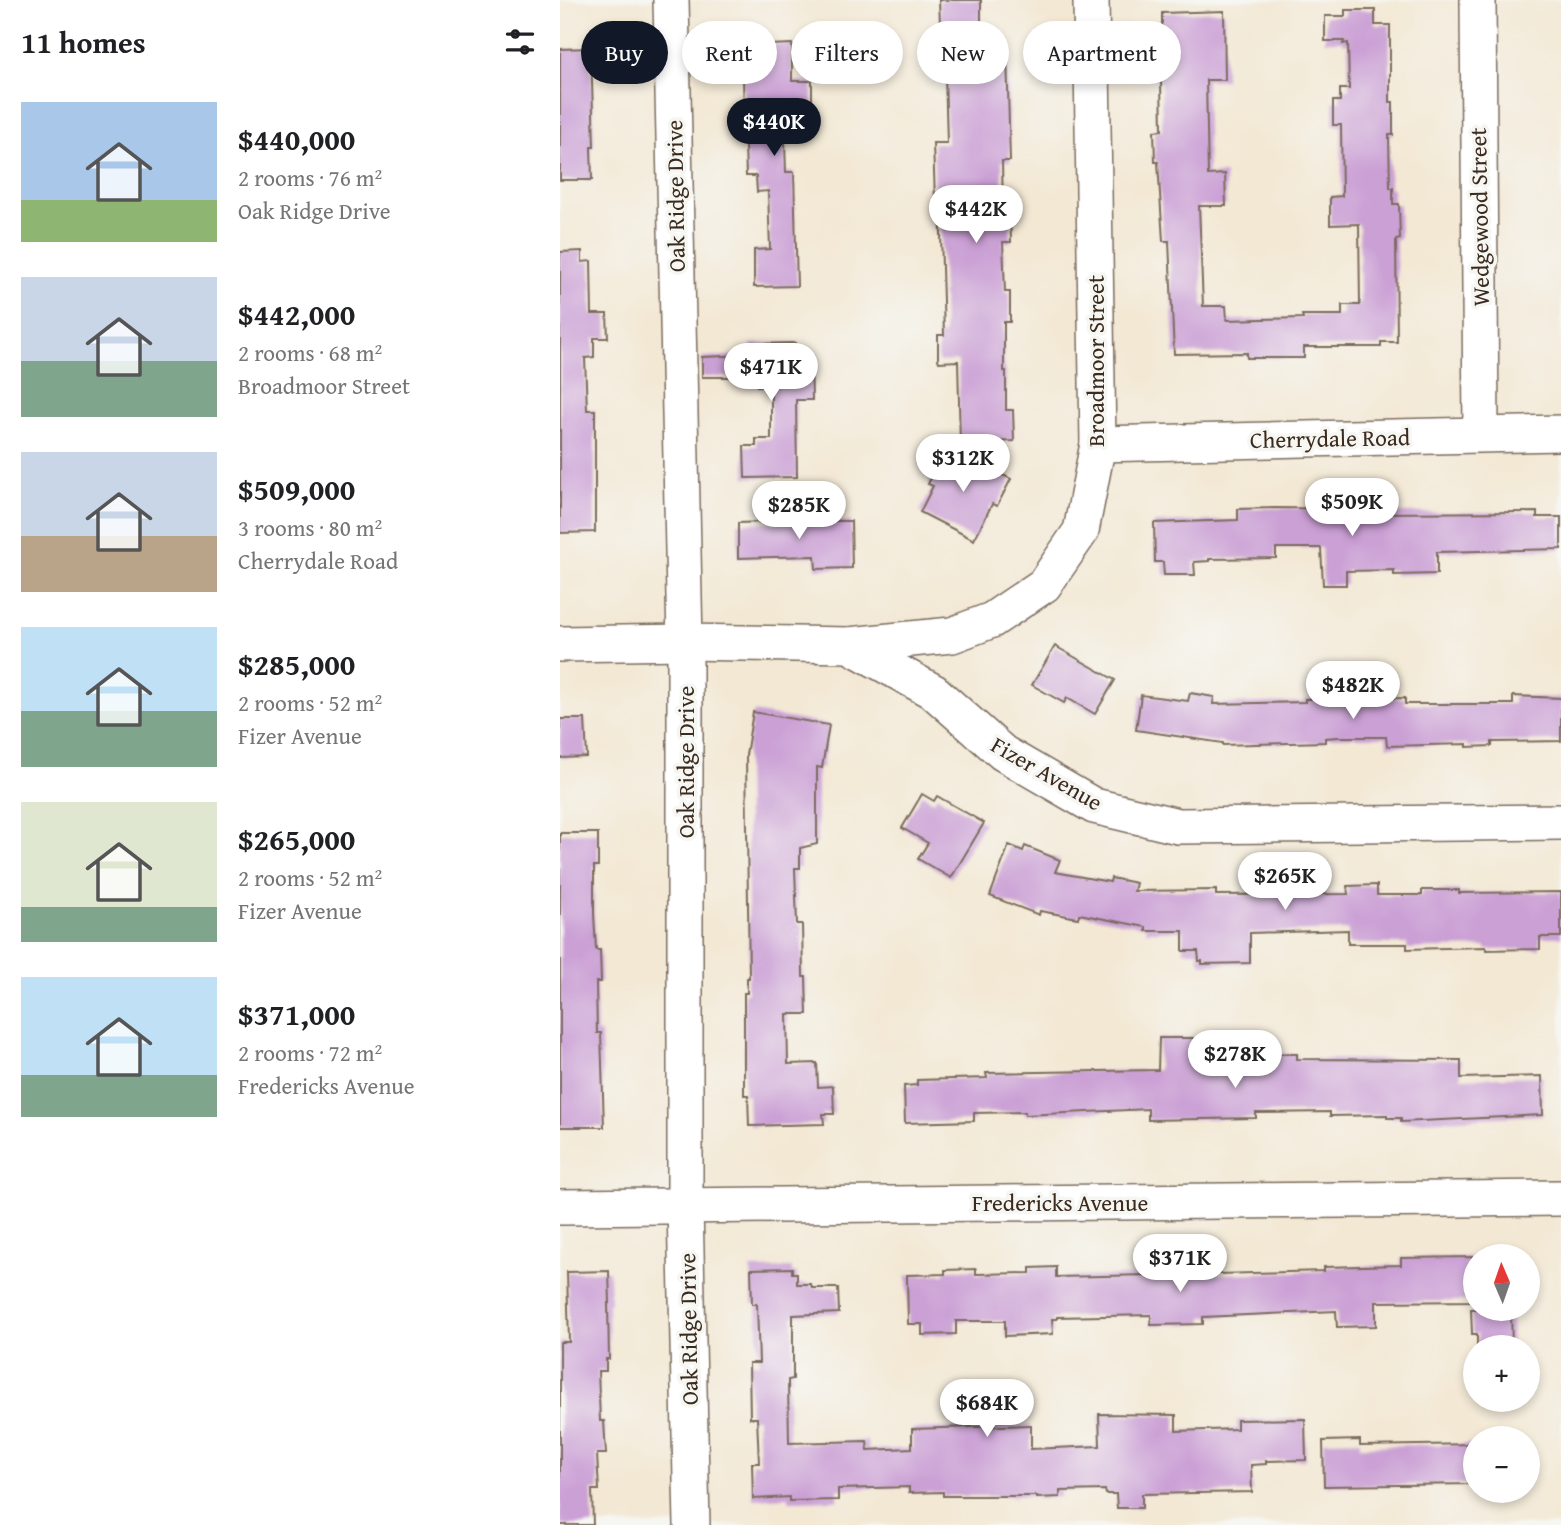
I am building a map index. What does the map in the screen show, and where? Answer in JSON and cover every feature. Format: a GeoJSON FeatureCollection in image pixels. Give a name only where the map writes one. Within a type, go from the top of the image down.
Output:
{"type":"FeatureCollection","features":[{"type":"Feature","properties":{"kind":"street","name":"Oak Ridge Drive"},"geometry":{"type":"LineString","coordinates":[[671,0],[685,642],[685,1205],[692,1525]]}},
{"type":"Feature","properties":{"kind":"street","name":"Broadmoor Street"},"geometry":{"type":"LineString","coordinates":[[849,645],[952,635],[992,620],[1044,585],[1081,531],[1098,444],[1091,0]]}},
{"type":"Feature","properties":{"kind":"street","name":"Wedgewood Street"},"geometry":{"type":"LineString","coordinates":[[1478,0],[1481,434]]}},
{"type":"Feature","properties":{"kind":"street","name":"Cherrydale Road"},"geometry":{"type":"LineString","coordinates":[[1098,444],[1561,433]]}},
{"type":"Feature","properties":{"kind":"street","name":"Fizer Avenue"},"geometry":{"type":"LineString","coordinates":[[560,644],[685,642],[849,645],[934,692],[1003,752],[1094,806],[1178,826],[1561,822]]}},
{"type":"Feature","properties":{"kind":"street","name":"Fredericks Avenue"},"geometry":{"type":"LineString","coordinates":[[560,1207],[1561,1198]]}},
{"type":"Feature","properties":{"kind":"building"},"geometry":{"type":"Polygon","coordinates":[[[939,0],[981,0],[981,21],[940,21],[939,0]]]}},
{"type":"Feature","properties":{"kind":"building"},"geometry":{"type":"Polygon","coordinates":[[[1345,10],[1375,10],[1375,25],[1390,25],[1393,135],[1389,135],[1390,188],[1393,188],[1393,204],[1399,204],[1400,239],[1396,240],[1397,342],[1381,342],[1381,347],[1304,347],[1304,358],[1247,358],[1247,353],[1174,354],[1169,241],[1163,241],[1154,131],[1162,130],[1161,84],[1181,84],[1181,21],[1162,21],[1162,13],[1224,11],[1225,80],[1206,80],[1208,175],[1225,174],[1226,206],[1199,206],[1203,306],[1226,306],[1227,320],[1342,315],[1342,305],[1360,305],[1359,224],[1330,225],[1330,197],[1342,196],[1341,125],[1333,125],[1333,101],[1340,101],[1340,89],[1349,89],[1348,43],[1325,41],[1325,16],[1345,16],[1345,10]]]}},
{"type":"Feature","properties":{"kind":"building"},"geometry":{"type":"Polygon","coordinates":[[[791,44],[791,84],[812,84],[812,113],[784,114],[786,172],[794,172],[797,286],[754,287],[754,250],[770,249],[768,191],[757,192],[756,176],[746,176],[743,84],[777,84],[777,45],[791,44]]]}},
{"type":"Feature","properties":{"kind":"building"},"geometry":{"type":"Polygon","coordinates":[[[581,48],[581,84],[592,84],[592,180],[560,180],[560,49],[581,48]]]}},
{"type":"Feature","properties":{"kind":"building"},"geometry":{"type":"Polygon","coordinates":[[[945,84],[1008,84],[1010,161],[1002,161],[1003,210],[1010,210],[1011,242],[1003,242],[1005,292],[1010,292],[1010,322],[1004,322],[1004,371],[1006,410],[1013,410],[1014,441],[960,443],[958,361],[939,362],[938,359],[938,335],[944,335],[940,200],[935,200],[933,143],[947,143],[945,84]]]}},
{"type":"Feature","properties":{"kind":"building"},"geometry":{"type":"Polygon","coordinates":[[[582,251],[582,262],[591,261],[592,314],[607,314],[608,338],[594,338],[594,357],[585,358],[587,410],[595,410],[595,532],[560,533],[560,252],[582,251]]]}},
{"type":"Feature","properties":{"kind":"building"},"geometry":{"type":"Polygon","coordinates":[[[795,343],[795,360],[811,360],[812,400],[796,400],[797,477],[745,478],[744,446],[756,446],[756,439],[771,439],[771,385],[757,386],[756,377],[702,377],[702,357],[752,355],[751,344],[795,343]]]}},
{"type":"Feature","properties":{"kind":"building"},"geometry":{"type":"Polygon","coordinates":[[[943,454],[960,463],[960,454],[1011,479],[997,506],[992,504],[974,540],[920,512],[933,486],[928,484],[943,454]]]}},
{"type":"Feature","properties":{"kind":"building"},"geometry":{"type":"Polygon","coordinates":[[[1238,509],[1357,509],[1357,512],[1373,513],[1537,512],[1537,517],[1561,517],[1561,549],[1437,552],[1437,574],[1394,575],[1394,570],[1346,571],[1346,585],[1323,585],[1321,548],[1276,548],[1276,558],[1209,559],[1194,562],[1195,575],[1164,575],[1163,562],[1155,562],[1154,523],[1238,520],[1238,509]]]}},
{"type":"Feature","properties":{"kind":"building"},"geometry":{"type":"Polygon","coordinates":[[[851,521],[852,568],[816,569],[815,556],[738,558],[738,523],[851,521]]]}},
{"type":"Feature","properties":{"kind":"building"},"geometry":{"type":"Polygon","coordinates":[[[1055,646],[1115,680],[1095,714],[1067,698],[1064,703],[1032,685],[1055,646]]]}},
{"type":"Feature","properties":{"kind":"building"},"geometry":{"type":"Polygon","coordinates":[[[1373,690],[1373,699],[1405,698],[1405,704],[1513,704],[1513,696],[1561,698],[1561,741],[1492,742],[1492,746],[1467,747],[1467,744],[1387,746],[1386,737],[1339,737],[1325,738],[1325,742],[1223,745],[1136,730],[1141,695],[1188,701],[1190,693],[1214,697],[1213,704],[1305,702],[1305,699],[1311,697],[1351,695],[1351,691],[1373,690]]]}},
{"type":"Feature","properties":{"kind":"building"},"geometry":{"type":"Polygon","coordinates":[[[753,712],[829,725],[822,768],[817,767],[817,844],[800,848],[800,868],[795,868],[797,924],[802,924],[807,1014],[787,1014],[788,1064],[817,1063],[818,1087],[833,1086],[834,1114],[823,1114],[824,1124],[749,1126],[748,1095],[744,1095],[744,993],[747,993],[749,978],[746,755],[753,712]]]}},
{"type":"Feature","properties":{"kind":"building"},"geometry":{"type":"Polygon","coordinates":[[[560,719],[585,719],[587,757],[560,758],[560,719]]]}},
{"type":"Feature","properties":{"kind":"building"},"geometry":{"type":"Polygon","coordinates":[[[922,794],[934,801],[937,796],[984,823],[951,878],[918,859],[928,843],[902,828],[922,794]]]}},
{"type":"Feature","properties":{"kind":"building"},"geometry":{"type":"Polygon","coordinates":[[[560,833],[598,833],[598,866],[594,866],[594,914],[596,950],[600,950],[601,982],[596,982],[597,1033],[601,1033],[604,1127],[560,1127],[560,833]]]}},
{"type":"Feature","properties":{"kind":"building"},"geometry":{"type":"Polygon","coordinates":[[[1009,845],[1023,851],[1025,846],[1060,860],[1055,872],[1110,882],[1111,878],[1136,883],[1134,891],[1216,890],[1216,895],[1348,894],[1347,886],[1377,885],[1377,895],[1422,895],[1422,890],[1459,890],[1459,893],[1561,892],[1561,937],[1540,937],[1540,949],[1407,949],[1407,944],[1348,944],[1348,930],[1250,933],[1250,963],[1202,964],[1198,951],[1183,951],[1183,931],[1146,931],[1146,927],[1079,914],[1078,918],[1040,911],[1039,915],[990,896],[1009,845]]]}},
{"type":"Feature","properties":{"kind":"building"},"geometry":{"type":"Polygon","coordinates":[[[1159,1038],[1193,1038],[1194,1044],[1216,1044],[1216,1066],[1274,1066],[1274,1054],[1297,1054],[1297,1059],[1461,1060],[1461,1078],[1542,1076],[1543,1115],[1401,1122],[1401,1118],[1387,1118],[1387,1115],[1330,1116],[1330,1112],[1256,1113],[1256,1118],[1148,1120],[1148,1109],[1025,1115],[1025,1112],[974,1113],[974,1121],[905,1123],[904,1086],[917,1085],[917,1080],[987,1078],[986,1073],[1158,1070],[1159,1038]]]}},
{"type":"Feature","properties":{"kind":"building"},"geometry":{"type":"Polygon","coordinates":[[[1463,1257],[1463,1301],[1376,1302],[1376,1326],[1337,1327],[1336,1311],[1203,1317],[1203,1324],[1151,1325],[1151,1315],[1057,1317],[1052,1319],[1053,1334],[1005,1336],[1005,1321],[956,1321],[956,1334],[922,1335],[922,1324],[908,1324],[907,1275],[945,1274],[945,1270],[976,1269],[976,1274],[1030,1273],[1030,1268],[1056,1267],[1056,1277],[1150,1275],[1150,1269],[1218,1266],[1218,1274],[1324,1271],[1324,1267],[1401,1265],[1401,1258],[1463,1257]]]}},
{"type":"Feature","properties":{"kind":"building"},"geometry":{"type":"Polygon","coordinates":[[[792,1268],[792,1273],[797,1273],[797,1284],[811,1284],[812,1288],[838,1288],[839,1313],[793,1315],[793,1379],[788,1380],[789,1443],[867,1441],[868,1450],[912,1448],[912,1429],[1031,1425],[1031,1449],[1100,1446],[1099,1414],[1176,1415],[1176,1431],[1237,1429],[1237,1420],[1305,1419],[1306,1460],[1266,1461],[1266,1464],[1251,1465],[1252,1492],[1142,1494],[1142,1508],[1117,1508],[1116,1494],[1106,1494],[1105,1490],[1060,1491],[1060,1497],[1037,1498],[943,1496],[943,1492],[909,1493],[909,1487],[838,1489],[838,1500],[789,1501],[789,1497],[753,1499],[752,1463],[759,1463],[757,1418],[750,1418],[749,1363],[759,1363],[757,1304],[752,1304],[751,1269],[792,1268]]]}},
{"type":"Feature","properties":{"kind":"building"},"geometry":{"type":"Polygon","coordinates":[[[609,1271],[609,1359],[606,1359],[606,1371],[598,1371],[600,1421],[604,1421],[606,1454],[597,1454],[599,1490],[592,1490],[593,1525],[560,1525],[560,1342],[569,1342],[567,1272],[609,1271]]]}},
{"type":"Feature","properties":{"kind":"building"},"geometry":{"type":"Polygon","coordinates":[[[1471,1321],[1511,1321],[1512,1335],[1472,1334],[1471,1321]]]}},
{"type":"Feature","properties":{"kind":"building"},"geometry":{"type":"Polygon","coordinates":[[[1360,1440],[1360,1446],[1463,1444],[1463,1484],[1324,1486],[1323,1441],[1360,1440]]]}}]}
